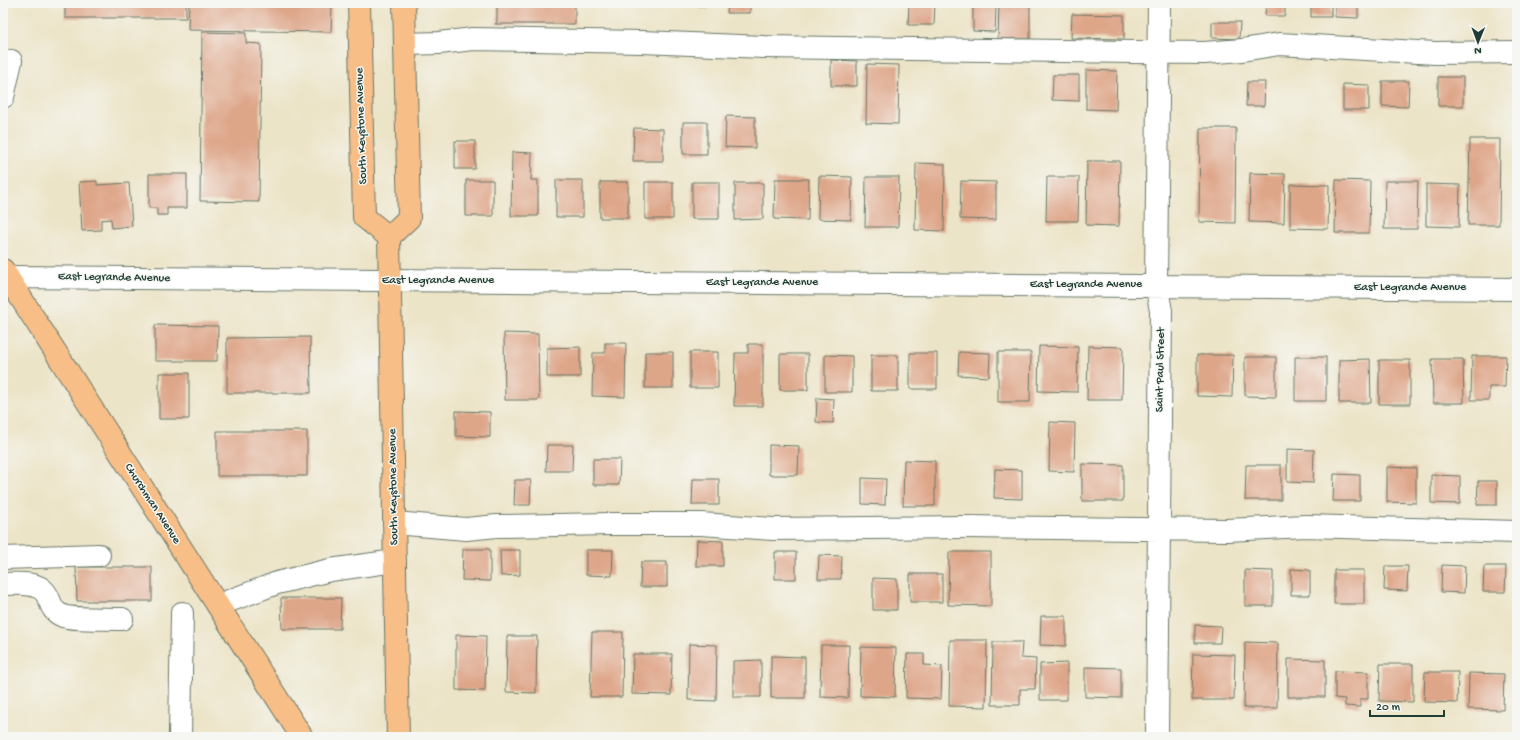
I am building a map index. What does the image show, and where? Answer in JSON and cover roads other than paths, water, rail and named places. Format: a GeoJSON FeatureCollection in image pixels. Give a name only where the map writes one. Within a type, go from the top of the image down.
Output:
{"type":"FeatureCollection","features":[{"type":"Feature","properties":{"kind":"main road","name":"South Keystone Avenue"},"geometry":{"type":"LineString","coordinates":[[359,3],[364,217],[389,237],[391,280],[398,737]]}},
{"type":"Feature","properties":{"kind":"main road"},"geometry":{"type":"LineString","coordinates":[[389,237],[409,218],[404,3]]}},
{"type":"Feature","properties":{"kind":"main road","name":"Churchman Avenue"},"geometry":{"type":"LineString","coordinates":[[4,277],[302,737]]}},
{"type":"Feature","properties":{"kind":"street","name":"Saint Paul Street"},"geometry":{"type":"LineString","coordinates":[[1157,737],[1161,311],[1157,286],[1159,3]]}},
{"type":"Feature","properties":{"kind":"street"},"geometry":{"type":"LineString","coordinates":[[405,44],[439,43],[473,39],[642,42],[764,47],[1158,52],[1242,50],[1279,44],[1435,53],[1517,52]]}},
{"type":"Feature","properties":{"kind":"street"},"geometry":{"type":"LineString","coordinates":[[3,97],[10,60]]}},
{"type":"Feature","properties":{"kind":"street","name":"East Legrande Avenue"},"geometry":{"type":"LineString","coordinates":[[4,277],[1517,288]]}},
{"type":"Feature","properties":{"kind":"street"},"geometry":{"type":"LineString","coordinates":[[394,523],[466,529],[497,526],[701,524],[773,529],[965,527],[1227,530],[1306,526],[1517,532]]}},
{"type":"Feature","properties":{"kind":"street"},"geometry":{"type":"LineString","coordinates":[[3,558],[99,555]]}},
{"type":"Feature","properties":{"kind":"street"},"geometry":{"type":"LineString","coordinates":[[218,606],[277,583],[330,570],[395,561]]}},
{"type":"Feature","properties":{"kind":"street"},"geometry":{"type":"LineString","coordinates":[[3,584],[25,584],[38,587],[45,592],[51,607],[64,617],[122,619]]}},
{"type":"Feature","properties":{"kind":"street"},"geometry":{"type":"LineString","coordinates":[[180,737],[182,613]]}}]}
